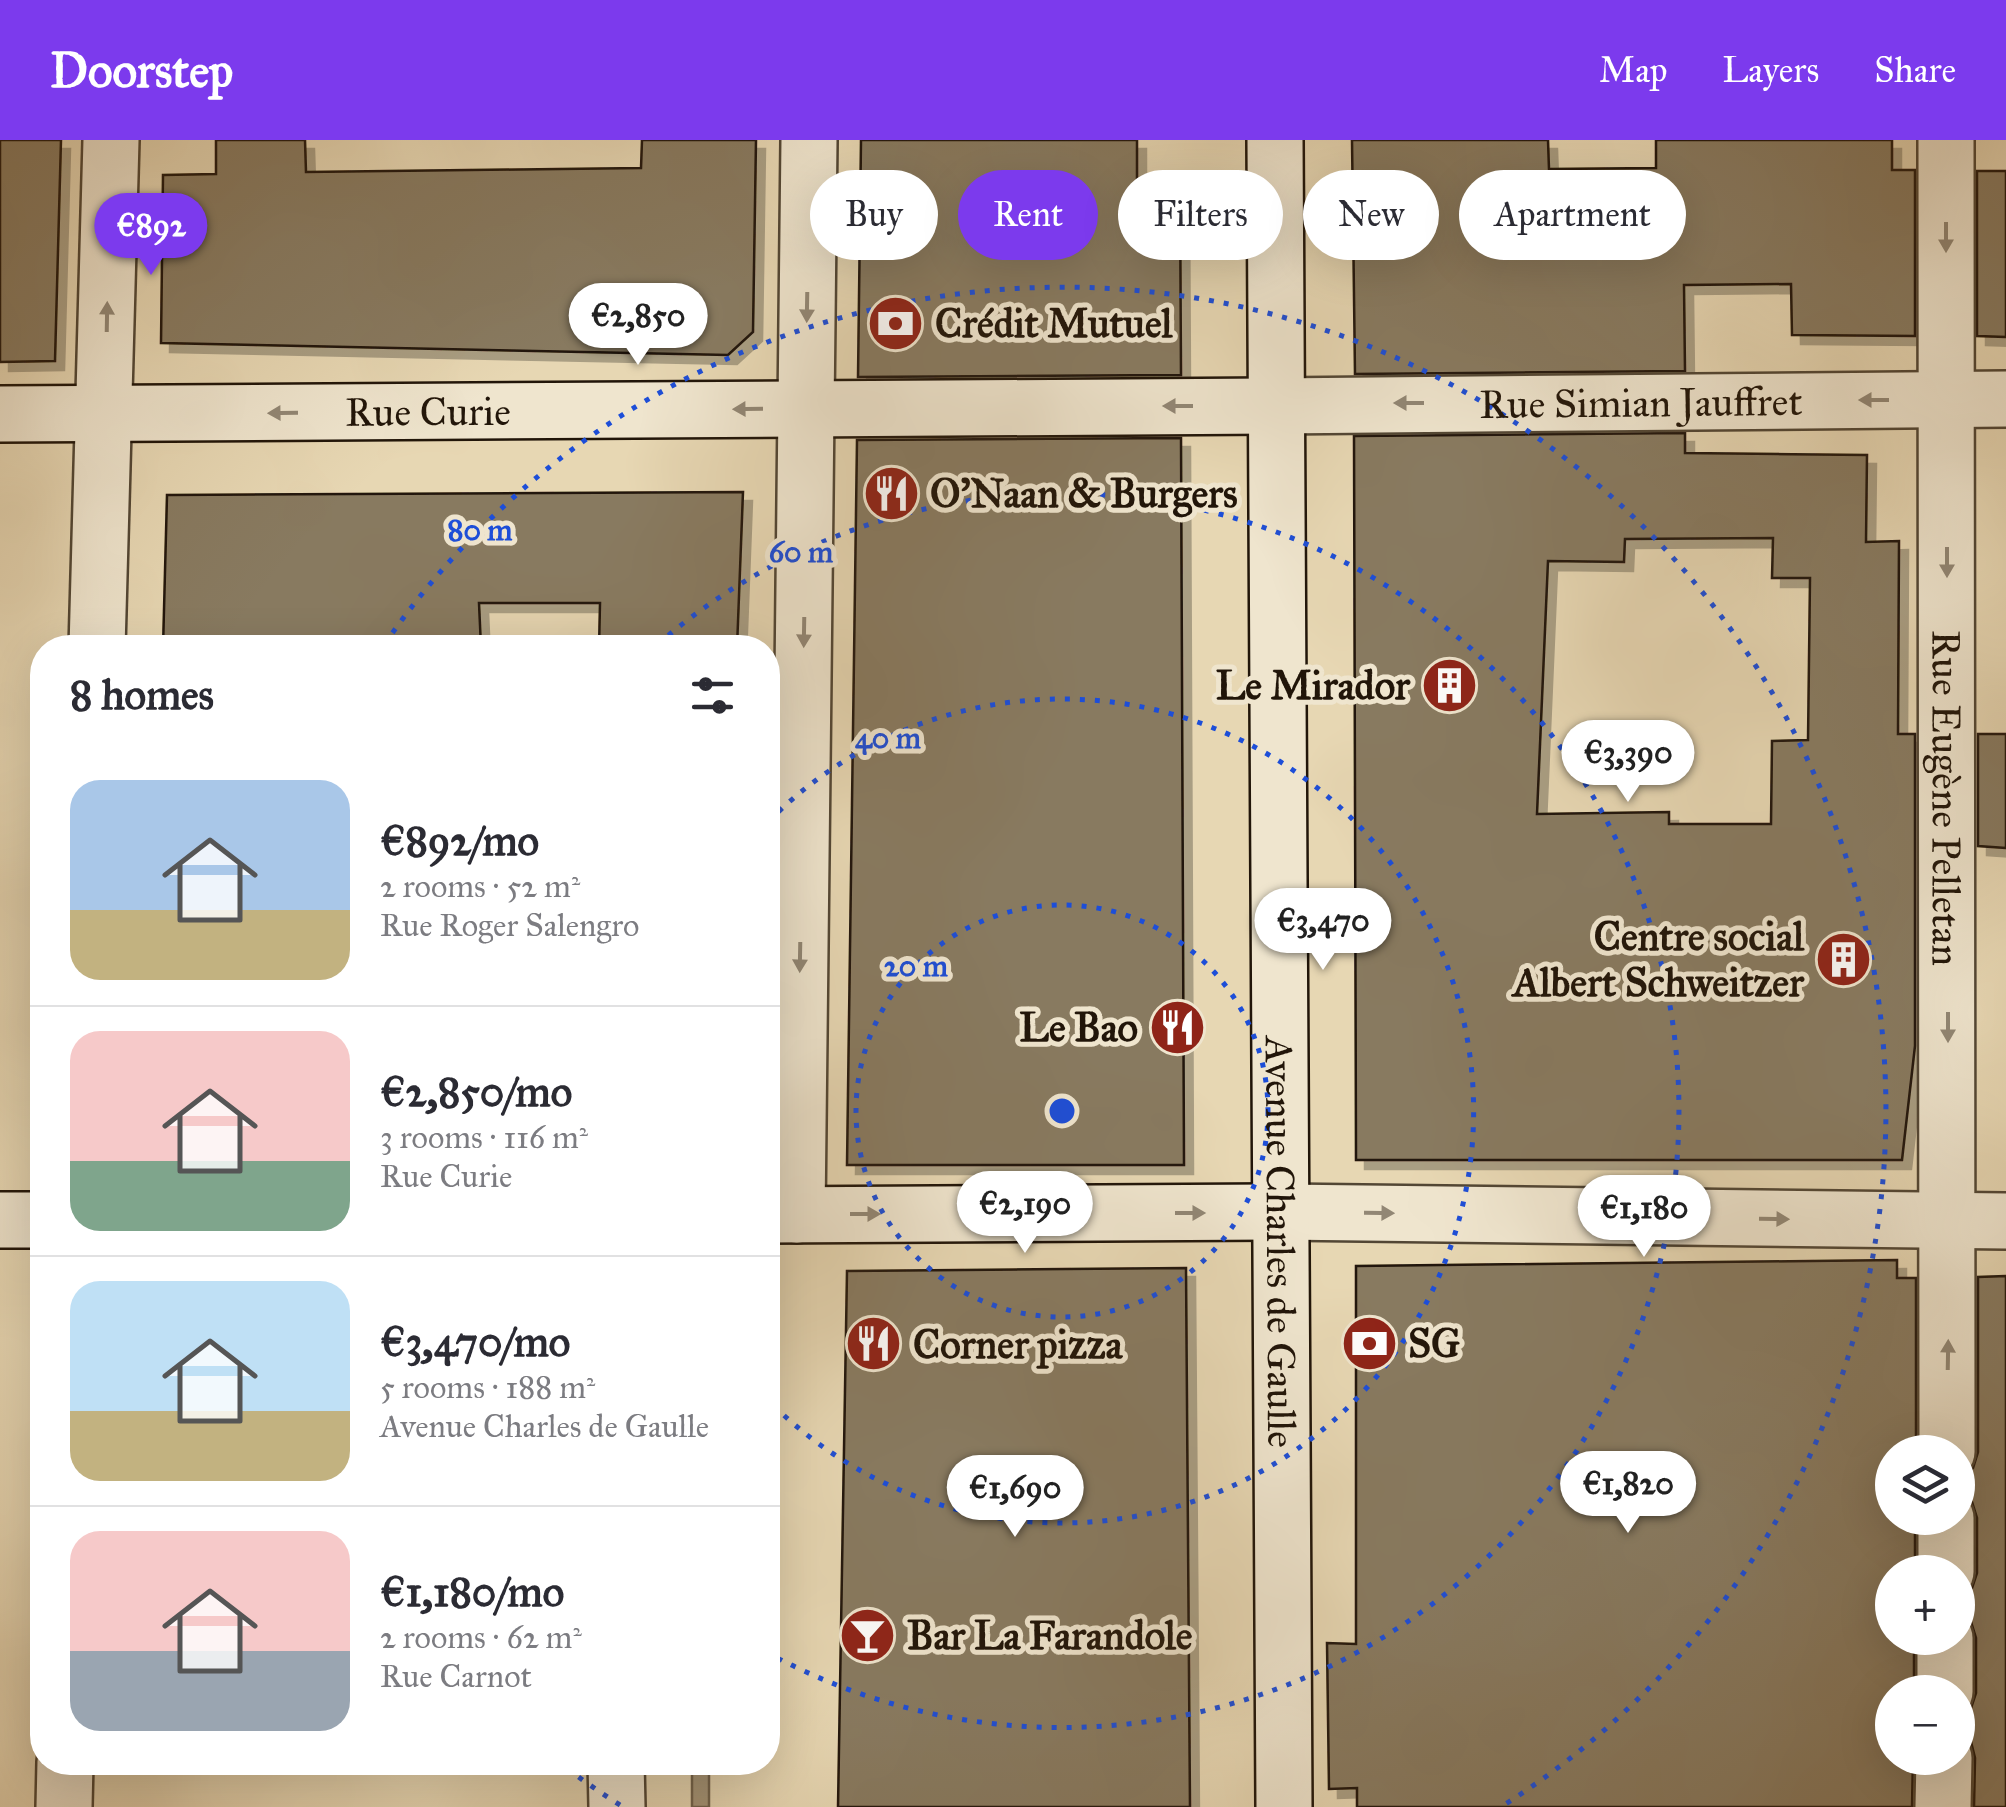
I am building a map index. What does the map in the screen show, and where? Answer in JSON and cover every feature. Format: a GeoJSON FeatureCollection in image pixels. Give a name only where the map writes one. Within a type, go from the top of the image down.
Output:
{"type":"FeatureCollection","features":[{"type":"Feature","properties":{"kind":"street"},"geometry":{"type":"LineString","coordinates":[[98,635],[111,140]]}},
{"type":"Feature","properties":{"kind":"street"},"geometry":{"type":"LineString","coordinates":[[809,140],[806,408],[782,1216],[1282,1212],[2006,1221]]}},
{"type":"Feature","properties":{"kind":"street","name":"Avenue Charles de Gaulle"},"geometry":{"type":"LineString","coordinates":[[1274,140],[1284,1807]]}},
{"type":"Feature","properties":{"kind":"street","name":"Rue Eugène Pelletan"},"geometry":{"type":"LineString","coordinates":[[1946,140],[1947,1435]]}},
{"type":"Feature","properties":{"kind":"street","name":"Rue Simian Jauffret"},"geometry":{"type":"LineString","coordinates":[[1276,406],[2006,399]]}},
{"type":"Feature","properties":{"kind":"street","name":"Rue Curie"},"geometry":{"type":"LineString","coordinates":[[0,414],[1276,406]]}},
{"type":"Feature","properties":{"kind":"street"},"geometry":{"type":"LineString","coordinates":[[0,1220],[30,1220]]}},
{"type":"Feature","properties":{"kind":"street"},"geometry":{"type":"LineString","coordinates":[[64,1807],[65,1775]]}},
{"type":"Feature","properties":{"kind":"street"},"geometry":{"type":"LineString","coordinates":[[616,1775],[616,1807]]}},
{"type":"Feature","properties":{"kind":"street"},"geometry":{"type":"LineString","coordinates":[[1944,1775],[1944,1807]]}},
{"type":"Feature","properties":{"kind":"shaded area"},"geometry":{"type":"Polygon","coordinates":[[[692,1775],[709,1775],[709,1807],[692,1807],[692,1775]]]}},
{"type":"Feature","properties":{"kind":"building"},"geometry":{"type":"Polygon","coordinates":[[[0,140],[61,140],[55,361],[0,362],[0,140]]]}},
{"type":"Feature","properties":{"kind":"building"},"geometry":{"type":"Polygon","coordinates":[[[216,140],[305,140],[306,172],[641,168],[642,140],[756,140],[753,332],[728,355],[161,343],[163,175],[216,174],[216,140]]]}},
{"type":"Feature","properties":{"kind":"building"},"geometry":{"type":"Polygon","coordinates":[[[861,140],[1137,140],[1137,170],[1118,170],[1118,260],[1180,260],[1181,375],[858,377],[859,260],[938,260],[938,170],[861,170],[861,140]]]}},
{"type":"Feature","properties":{"kind":"building"},"geometry":{"type":"Polygon","coordinates":[[[1352,140],[1548,140],[1549,169],[1656,168],[1656,140],[1892,140],[1892,170],[1915,170],[1915,336],[1792,335],[1791,284],[1684,285],[1685,371],[1355,374],[1354,260],[1439,260],[1439,170],[1352,170],[1352,140]]]}},
{"type":"Feature","properties":{"kind":"building"},"geometry":{"type":"Polygon","coordinates":[[[1977,171],[2006,171],[2006,337],[1977,336],[1977,171]]]}},
{"type":"Feature","properties":{"kind":"building"},"geometry":{"type":"Polygon","coordinates":[[[1685,433],[1685,453],[1867,455],[1866,542],[1899,541],[1898,734],[1915,734],[1915,1046],[1902,1160],[1356,1160],[1354,436],[1685,433]],[[1773,538],[1625,539],[1624,562],[1548,561],[1537,814],[1669,812],[1669,824],[1771,824],[1772,741],[1808,740],[1810,578],[1772,578],[1773,538]]]}},
{"type":"Feature","properties":{"kind":"building"},"geometry":{"type":"Polygon","coordinates":[[[1181,438],[1184,1165],[847,1165],[857,440],[1181,438]]]}},
{"type":"Feature","properties":{"kind":"building"},"geometry":{"type":"Polygon","coordinates":[[[743,492],[738,635],[599,635],[600,603],[479,603],[480,635],[163,635],[167,495],[743,492]]]}},
{"type":"Feature","properties":{"kind":"building"},"geometry":{"type":"Polygon","coordinates":[[[1978,734],[2006,734],[2006,848],[1978,846],[1978,734]]]}},
{"type":"Feature","properties":{"kind":"building"},"geometry":{"type":"Polygon","coordinates":[[[1897,1260],[1897,1278],[1916,1278],[1916,1435],[1875,1435],[1875,1535],[1915,1535],[1915,1555],[1875,1555],[1875,1655],[1914,1655],[1914,1675],[1875,1675],[1875,1775],[1913,1775],[1912,1807],[1357,1807],[1357,1788],[1329,1789],[1327,1643],[1356,1644],[1356,1266],[1897,1260]]]}},
{"type":"Feature","properties":{"kind":"building"},"geometry":{"type":"Polygon","coordinates":[[[1186,1268],[1190,1807],[838,1807],[847,1271],[1186,1268]]]}},
{"type":"Feature","properties":{"kind":"building"},"geometry":{"type":"Polygon","coordinates":[[[2006,1276],[2006,1807],[1974,1807],[1978,1277],[2006,1276]]]}},
{"type":"Feature","properties":{"kind":"place","name":"Crédit Mutuel"},"geometry":{"type":"Point","coordinates":[896,323]}},
{"type":"Feature","properties":{"kind":"place","name":"O'Naan & Burgers"},"geometry":{"type":"Point","coordinates":[891,493]}},
{"type":"Feature","properties":{"kind":"place","name":"Le Mirador"},"geometry":{"type":"Point","coordinates":[1449,685]}},
{"type":"Feature","properties":{"kind":"place","name":"Centre social Albert Schweitzer"},"geometry":{"type":"Point","coordinates":[1843,959]}},
{"type":"Feature","properties":{"kind":"place","name":"Le Bao"},"geometry":{"type":"Point","coordinates":[1177,1027]}},
{"type":"Feature","properties":{"kind":"place","name":"SG"},"geometry":{"type":"Point","coordinates":[1369,1343]}},
{"type":"Feature","properties":{"kind":"place","name":"Corner pizza"},"geometry":{"type":"Point","coordinates":[874,1344]}},
{"type":"Feature","properties":{"kind":"place","name":"Bar La Farandole"},"geometry":{"type":"Point","coordinates":[868,1635]}}]}
